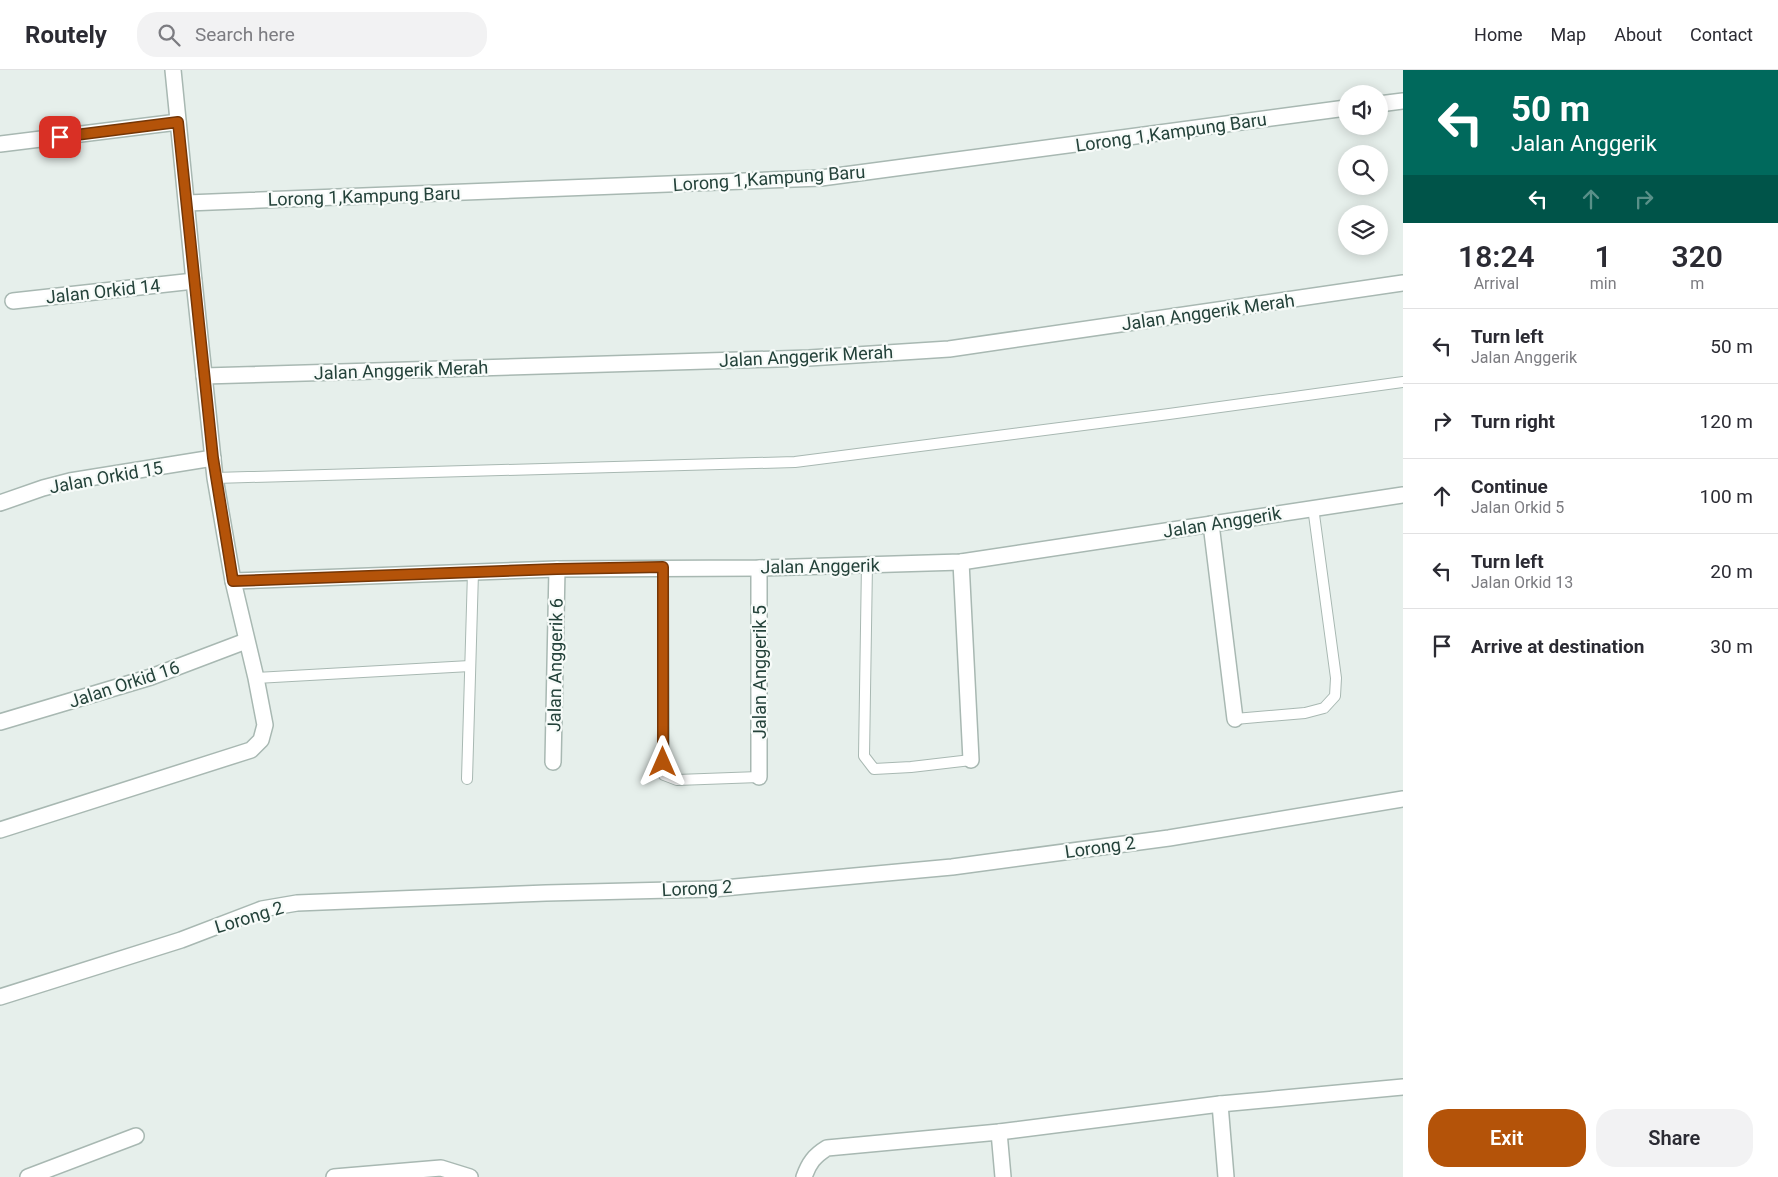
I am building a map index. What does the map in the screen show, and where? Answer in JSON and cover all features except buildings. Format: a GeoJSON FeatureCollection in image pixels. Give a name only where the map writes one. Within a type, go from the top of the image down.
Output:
{"type":"FeatureCollection","features":[{"type":"Feature","properties":{"kind":"street"},"geometry":{"type":"LineString","coordinates":[[0,830],[251,750],[261,740],[265,726],[256,678],[233,581],[215,478],[173,70]]}},
{"type":"Feature","properties":{"kind":"street"},"geometry":{"type":"LineString","coordinates":[[1388,103],[1403,101]]}},
{"type":"Feature","properties":{"kind":"street","name":"Lorong 1,Kampung Baru"},"geometry":{"type":"LineString","coordinates":[[187,203],[821,178],[1338,109]]}},
{"type":"Feature","properties":{"kind":"street"},"geometry":{"type":"LineString","coordinates":[[0,144],[178,122]]}},
{"type":"Feature","properties":{"kind":"street","name":"Jalan Orkid 14"},"geometry":{"type":"LineString","coordinates":[[13,301],[194,281]]}},
{"type":"Feature","properties":{"kind":"street","name":"Jalan Anggerik Merah"},"geometry":{"type":"LineString","coordinates":[[204,376],[809,358],[949,349],[1403,283]]}},
{"type":"Feature","properties":{"kind":"street","name":"Jalan Orkid 15"},"geometry":{"type":"LineString","coordinates":[[0,503],[70,481],[213,458]]}},
{"type":"Feature","properties":{"kind":"street","name":"Jalan Anggerik"},"geometry":{"type":"LineString","coordinates":[[233,581],[557,569],[759,568],[961,562],[1313,507],[1403,495]]}},
{"type":"Feature","properties":{"kind":"street"},"geometry":{"type":"LineString","coordinates":[[1211,524],[1235,720]]}},
{"type":"Feature","properties":{"kind":"street"},"geometry":{"type":"LineString","coordinates":[[961,562],[971,760]]}},
{"type":"Feature","properties":{"kind":"street","name":"Jalan Anggerik 5"},"geometry":{"type":"LineString","coordinates":[[759,568],[759,777]]}},
{"type":"Feature","properties":{"kind":"street","name":"Jalan Anggerik 6"},"geometry":{"type":"LineString","coordinates":[[553,762],[557,569]]}},
{"type":"Feature","properties":{"kind":"street","name":"Jalan Orkid 16"},"geometry":{"type":"LineString","coordinates":[[0,722],[151,677],[246,641]]}},
{"type":"Feature","properties":{"kind":"street","name":"Lorong 2"},"geometry":{"type":"LineString","coordinates":[[0,997],[181,940],[262,909],[297,903],[546,893],[713,889],[962,865],[1169,838],[1403,799]]}},
{"type":"Feature","properties":{"kind":"street"},"geometry":{"type":"LineString","coordinates":[[804,1177],[808,1165],[827,1148],[999,1132],[1220,1104],[1403,1087]]}},
{"type":"Feature","properties":{"kind":"street"},"geometry":{"type":"LineString","coordinates":[[1220,1104],[1226,1177]]}},
{"type":"Feature","properties":{"kind":"street"},"geometry":{"type":"LineString","coordinates":[[999,1132],[1003,1177]]}},
{"type":"Feature","properties":{"kind":"street"},"geometry":{"type":"LineString","coordinates":[[28,1177],[136,1136]]}},
{"type":"Feature","properties":{"kind":"street"},"geometry":{"type":"LineString","coordinates":[[334,1177],[441,1168],[470,1177]]}},
{"type":"Feature","properties":{"kind":"lane"},"geometry":{"type":"LineString","coordinates":[[215,478],[795,462],[1403,382]]}},
{"type":"Feature","properties":{"kind":"lane"},"geometry":{"type":"LineString","coordinates":[[1235,720],[1305,713],[1324,708],[1334,696],[1336,678],[1313,507]]}},
{"type":"Feature","properties":{"kind":"lane"},"geometry":{"type":"LineString","coordinates":[[867,564],[864,756],[874,769],[971,760]]}},
{"type":"Feature","properties":{"kind":"lane"},"geometry":{"type":"LineString","coordinates":[[663,567],[664,775],[677,780],[759,777]]}},
{"type":"Feature","properties":{"kind":"lane"},"geometry":{"type":"LineString","coordinates":[[467,779],[473,572]]}},
{"type":"Feature","properties":{"kind":"lane"},"geometry":{"type":"LineString","coordinates":[[256,678],[470,666]]}},
{"type":"Feature","properties":{"kind":"route"},"geometry":{"type":"LineString","coordinates":[[60,137],[178,122],[215,478],[233,581],[663,567],[663,762]]}}]}
